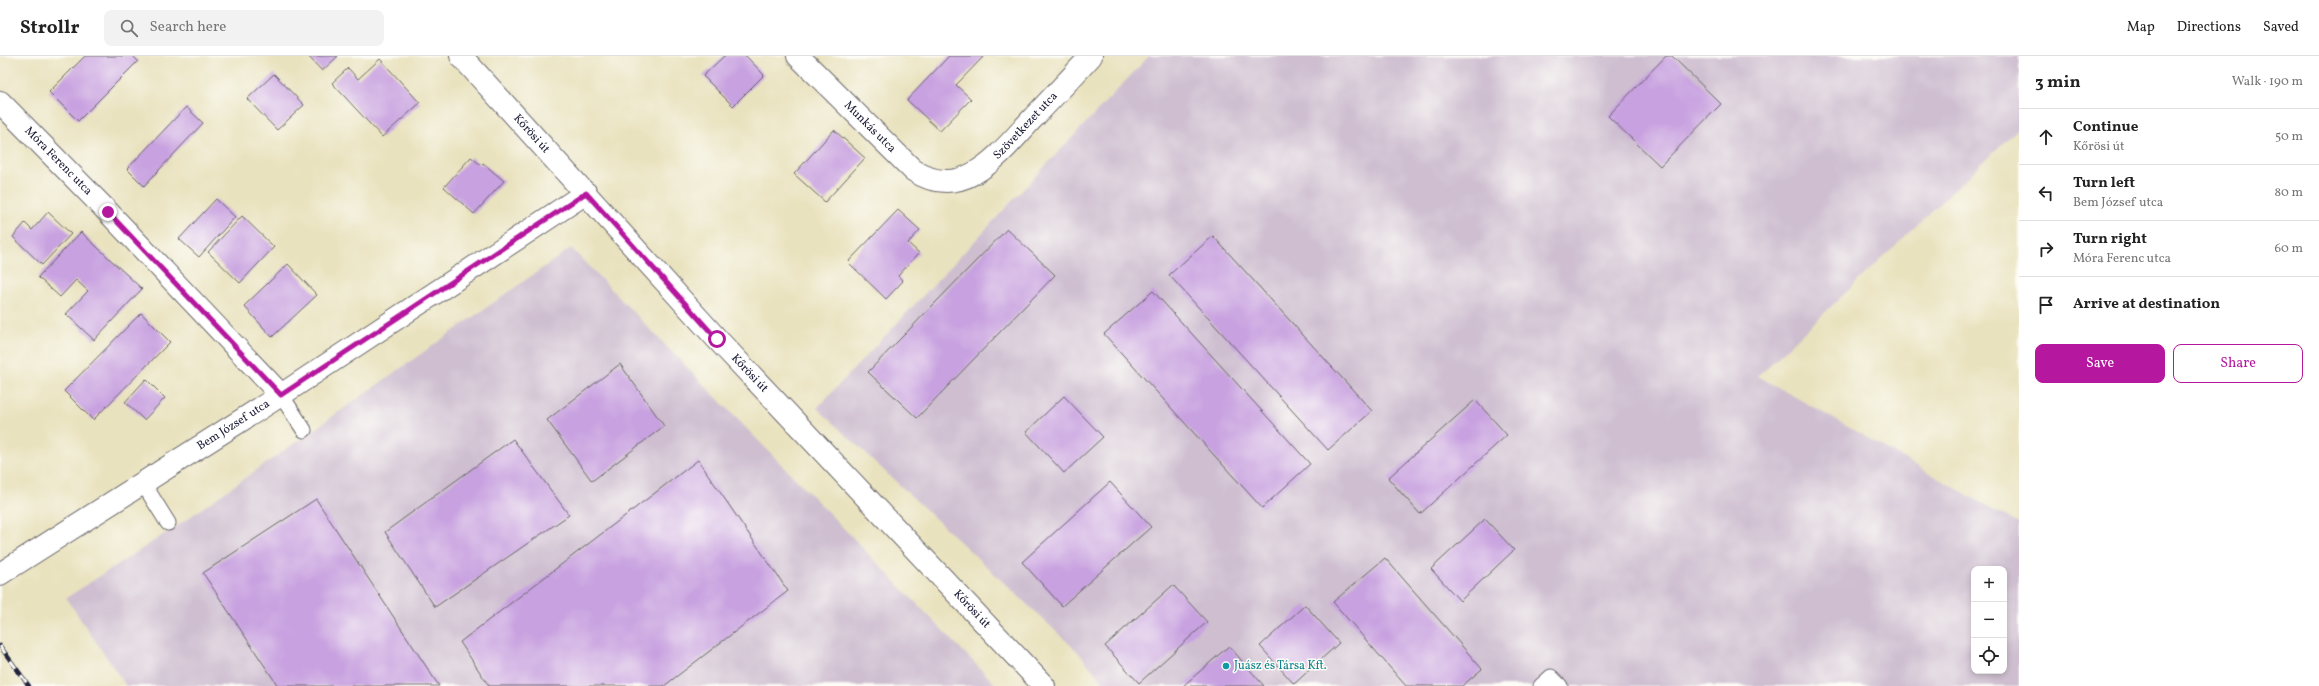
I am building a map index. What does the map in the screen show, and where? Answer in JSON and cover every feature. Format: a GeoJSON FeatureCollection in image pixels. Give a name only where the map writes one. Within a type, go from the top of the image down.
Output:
{"type":"FeatureCollection","features":[{"type":"Feature","properties":{"kind":"main road","name":"Kőrösi út"},"geometry":{"type":"LineString","coordinates":[[461,56],[717,339],[1044,686]]}},
{"type":"Feature","properties":{"kind":"main road","name":"Munkás utca"},"geometry":{"type":"LineString","coordinates":[[798,56],[913,170],[925,178],[938,182],[950,181]]}},
{"type":"Feature","properties":{"kind":"main road","name":"Szövetkezet utca"},"geometry":{"type":"LineString","coordinates":[[950,181],[976,173],[990,164],[1091,56]]}},
{"type":"Feature","properties":{"kind":"main road","name":"Móra Ferenc utca"},"geometry":{"type":"LineString","coordinates":[[0,102],[108,212],[281,395]]}},
{"type":"Feature","properties":{"kind":"main road","name":"Bem József utca"},"geometry":{"type":"LineString","coordinates":[[0,574],[281,395],[586,193]]}},
{"type":"Feature","properties":{"kind":"lane"},"geometry":{"type":"LineString","coordinates":[[281,395],[304,430]]}},
{"type":"Feature","properties":{"kind":"lane"},"geometry":{"type":"LineString","coordinates":[[143,483],[168,523]]}},
{"type":"Feature","properties":{"kind":"lane"},"geometry":{"type":"LineString","coordinates":[[1541,686],[1551,677],[1560,686]]}},
{"type":"Feature","properties":{"kind":"shaded area"},"geometry":{"type":"Polygon","coordinates":[[[1149,56],[2019,56],[2019,128],[1758,376],[2019,524],[2019,686],[1106,686],[1078,652],[817,408],[1149,56]]]}},
{"type":"Feature","properties":{"kind":"shaded area"},"geometry":{"type":"Polygon","coordinates":[[[571,248],[997,686],[126,686],[66,598],[177,526],[571,248]]]}},
{"type":"Feature","properties":{"kind":"building"},"geometry":{"type":"Polygon","coordinates":[[[85,56],[133,56],[138,61],[78,121],[49,92],[85,56]]]}},
{"type":"Feature","properties":{"kind":"building"},"geometry":{"type":"Polygon","coordinates":[[[308,56],[338,56],[322,71],[308,56]]]}},
{"type":"Feature","properties":{"kind":"building"},"geometry":{"type":"Polygon","coordinates":[[[724,56],[746,56],[764,75],[733,106],[703,76],[724,56]]]}},
{"type":"Feature","properties":{"kind":"building"},"geometry":{"type":"Polygon","coordinates":[[[949,56],[984,56],[956,85],[971,99],[940,131],[907,100],[949,56]]]}},
{"type":"Feature","properties":{"kind":"building"},"geometry":{"type":"Polygon","coordinates":[[[1666,56],[1672,56],[1721,104],[1660,166],[1608,116],[1666,56]]]}},
{"type":"Feature","properties":{"kind":"building"},"geometry":{"type":"Polygon","coordinates":[[[380,59],[420,103],[382,137],[332,83],[348,68],[358,79],[380,59]]]}},
{"type":"Feature","properties":{"kind":"building"},"geometry":{"type":"Polygon","coordinates":[[[274,74],[304,105],[277,130],[247,99],[274,74]]]}},
{"type":"Feature","properties":{"kind":"building"},"geometry":{"type":"Polygon","coordinates":[[[186,107],[203,123],[144,186],[127,169],[186,107]]]}},
{"type":"Feature","properties":{"kind":"building"},"geometry":{"type":"Polygon","coordinates":[[[834,130],[865,158],[825,202],[794,174],[834,130]]]}},
{"type":"Feature","properties":{"kind":"building"},"geometry":{"type":"Polygon","coordinates":[[[471,157],[481,165],[483,163],[504,181],[474,214],[444,187],[471,157]]]}},
{"type":"Feature","properties":{"kind":"building"},"geometry":{"type":"Polygon","coordinates":[[[216,199],[235,217],[199,257],[179,239],[216,199]]]}},
{"type":"Feature","properties":{"kind":"building"},"geometry":{"type":"Polygon","coordinates":[[[898,210],[920,230],[908,243],[919,253],[898,276],[903,281],[886,299],[848,262],[898,210]]]}},
{"type":"Feature","properties":{"kind":"building"},"geometry":{"type":"Polygon","coordinates":[[[48,212],[71,234],[42,265],[13,237],[25,223],[32,230],[48,212]]]}},
{"type":"Feature","properties":{"kind":"building"},"geometry":{"type":"Polygon","coordinates":[[[242,216],[274,247],[240,283],[208,252],[242,216]]]}},
{"type":"Feature","properties":{"kind":"building"},"geometry":{"type":"Polygon","coordinates":[[[1007,229],[1055,275],[917,418],[868,372],[1007,229]]]}},
{"type":"Feature","properties":{"kind":"building"},"geometry":{"type":"Polygon","coordinates":[[[81,232],[142,289],[94,340],[66,314],[88,291],[76,280],[60,297],[38,277],[81,232]]]}},
{"type":"Feature","properties":{"kind":"building"},"geometry":{"type":"Polygon","coordinates":[[[1213,236],[1372,411],[1328,450],[1169,275],[1213,236]]]}},
{"type":"Feature","properties":{"kind":"building"},"geometry":{"type":"Polygon","coordinates":[[[288,264],[317,295],[272,337],[244,306],[288,264]]]}},
{"type":"Feature","properties":{"kind":"building"},"geometry":{"type":"Polygon","coordinates":[[[1153,291],[1310,464],[1262,508],[1104,334],[1153,291]]]}},
{"type":"Feature","properties":{"kind":"building"},"geometry":{"type":"Polygon","coordinates":[[[141,313],[170,342],[93,420],[64,391],[141,313]]]}},
{"type":"Feature","properties":{"kind":"building"},"geometry":{"type":"Polygon","coordinates":[[[620,364],[664,426],[592,481],[547,420],[620,364]]]}},
{"type":"Feature","properties":{"kind":"building"},"geometry":{"type":"Polygon","coordinates":[[[146,379],[165,398],[144,420],[125,402],[146,379]]]}},
{"type":"Feature","properties":{"kind":"building"},"geometry":{"type":"Polygon","coordinates":[[[1064,396],[1103,437],[1064,473],[1026,432],[1064,396]]]}},
{"type":"Feature","properties":{"kind":"building"},"geometry":{"type":"Polygon","coordinates":[[[1475,400],[1507,435],[1420,514],[1388,478],[1475,400]]]}},
{"type":"Feature","properties":{"kind":"building"},"geometry":{"type":"Polygon","coordinates":[[[513,439],[569,515],[435,607],[385,532],[513,439]]]}},
{"type":"Feature","properties":{"kind":"building"},"geometry":{"type":"Polygon","coordinates":[[[698,460],[788,591],[664,686],[489,686],[460,642],[698,460]]]}},
{"type":"Feature","properties":{"kind":"building"},"geometry":{"type":"Polygon","coordinates":[[[1110,482],[1151,527],[1062,606],[1022,562],[1110,482]]]}},
{"type":"Feature","properties":{"kind":"building"},"geometry":{"type":"Polygon","coordinates":[[[316,499],[439,686],[278,686],[203,573],[316,499]]]}},
{"type":"Feature","properties":{"kind":"building"},"geometry":{"type":"Polygon","coordinates":[[[1485,519],[1514,550],[1460,601],[1431,569],[1485,519]]]}},
{"type":"Feature","properties":{"kind":"building"},"geometry":{"type":"Polygon","coordinates":[[[1385,558],[1482,669],[1462,686],[1406,686],[1333,602],[1385,558]]]}},
{"type":"Feature","properties":{"kind":"building"},"geometry":{"type":"Polygon","coordinates":[[[1173,585],[1207,622],[1139,683],[1105,646],[1173,585]]]}},
{"type":"Feature","properties":{"kind":"building"},"geometry":{"type":"Polygon","coordinates":[[[1305,605],[1339,643],[1294,684],[1260,646],[1305,605]]]}},
{"type":"Feature","properties":{"kind":"building","name":"Juász és Társa Kft."},"geometry":{"type":"Polygon","coordinates":[[[1229,646],[1264,686],[1183,686],[1229,646]]]}},
{"type":"Feature","properties":{"kind":"railway"},"geometry":{"type":"LineString","coordinates":[[0,646],[29,686]]}},
{"type":"Feature","properties":{"kind":"place","name":"Juász és Társa Kft."},"geometry":{"type":"Point","coordinates":[1226,666]}},
{"type":"Feature","properties":{"kind":"route"},"geometry":{"type":"LineString","coordinates":[[108,212],[281,395],[586,193],[717,339]]}}]}
